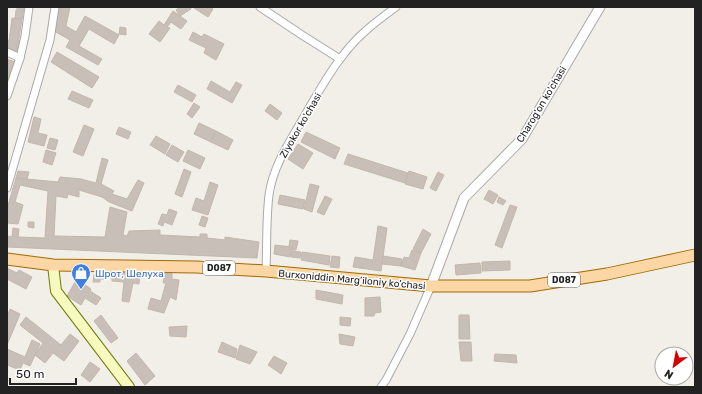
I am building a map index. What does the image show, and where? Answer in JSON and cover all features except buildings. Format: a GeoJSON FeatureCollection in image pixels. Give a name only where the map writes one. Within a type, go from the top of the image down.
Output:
{"type":"FeatureCollection","features":[{"type":"Feature","properties":{"kind":"main road","name":"Burxoniddin Marg’iloniy ko’chasi"},"geometry":{"type":"LineString","coordinates":[[7,259],[53,265],[196,267],[266,271],[431,286],[530,286],[606,274],[695,255]]}},
{"type":"Feature","properties":{"kind":"main road"},"geometry":{"type":"LineString","coordinates":[[53,265],[56,291],[129,387]]}},
{"type":"Feature","properties":{"kind":"street"},"geometry":{"type":"LineString","coordinates":[[7,96],[20,58],[29,7]]}},
{"type":"Feature","properties":{"kind":"street"},"geometry":{"type":"LineString","coordinates":[[7,188],[50,40],[55,7]]}},
{"type":"Feature","properties":{"kind":"street"},"geometry":{"type":"LineString","coordinates":[[260,7],[340,59]]}},
{"type":"Feature","properties":{"kind":"street","name":"Ziyokor ko'chasi"},"geometry":{"type":"LineString","coordinates":[[266,271],[269,194],[282,156],[327,77],[344,53],[365,31],[396,7]]}},
{"type":"Feature","properties":{"kind":"street","name":"Charog'on ko'chasi"},"geometry":{"type":"LineString","coordinates":[[381,387],[410,334],[431,286],[464,198],[522,139],[600,7]]}},
{"type":"Feature","properties":{"kind":"street"},"geometry":{"type":"LineString","coordinates":[[7,52],[20,58]]}},
{"type":"Feature","properties":{"kind":"place","name":"Шрот, Шелуха"},"geometry":{"type":"Point","coordinates":[81,290]}}]}
